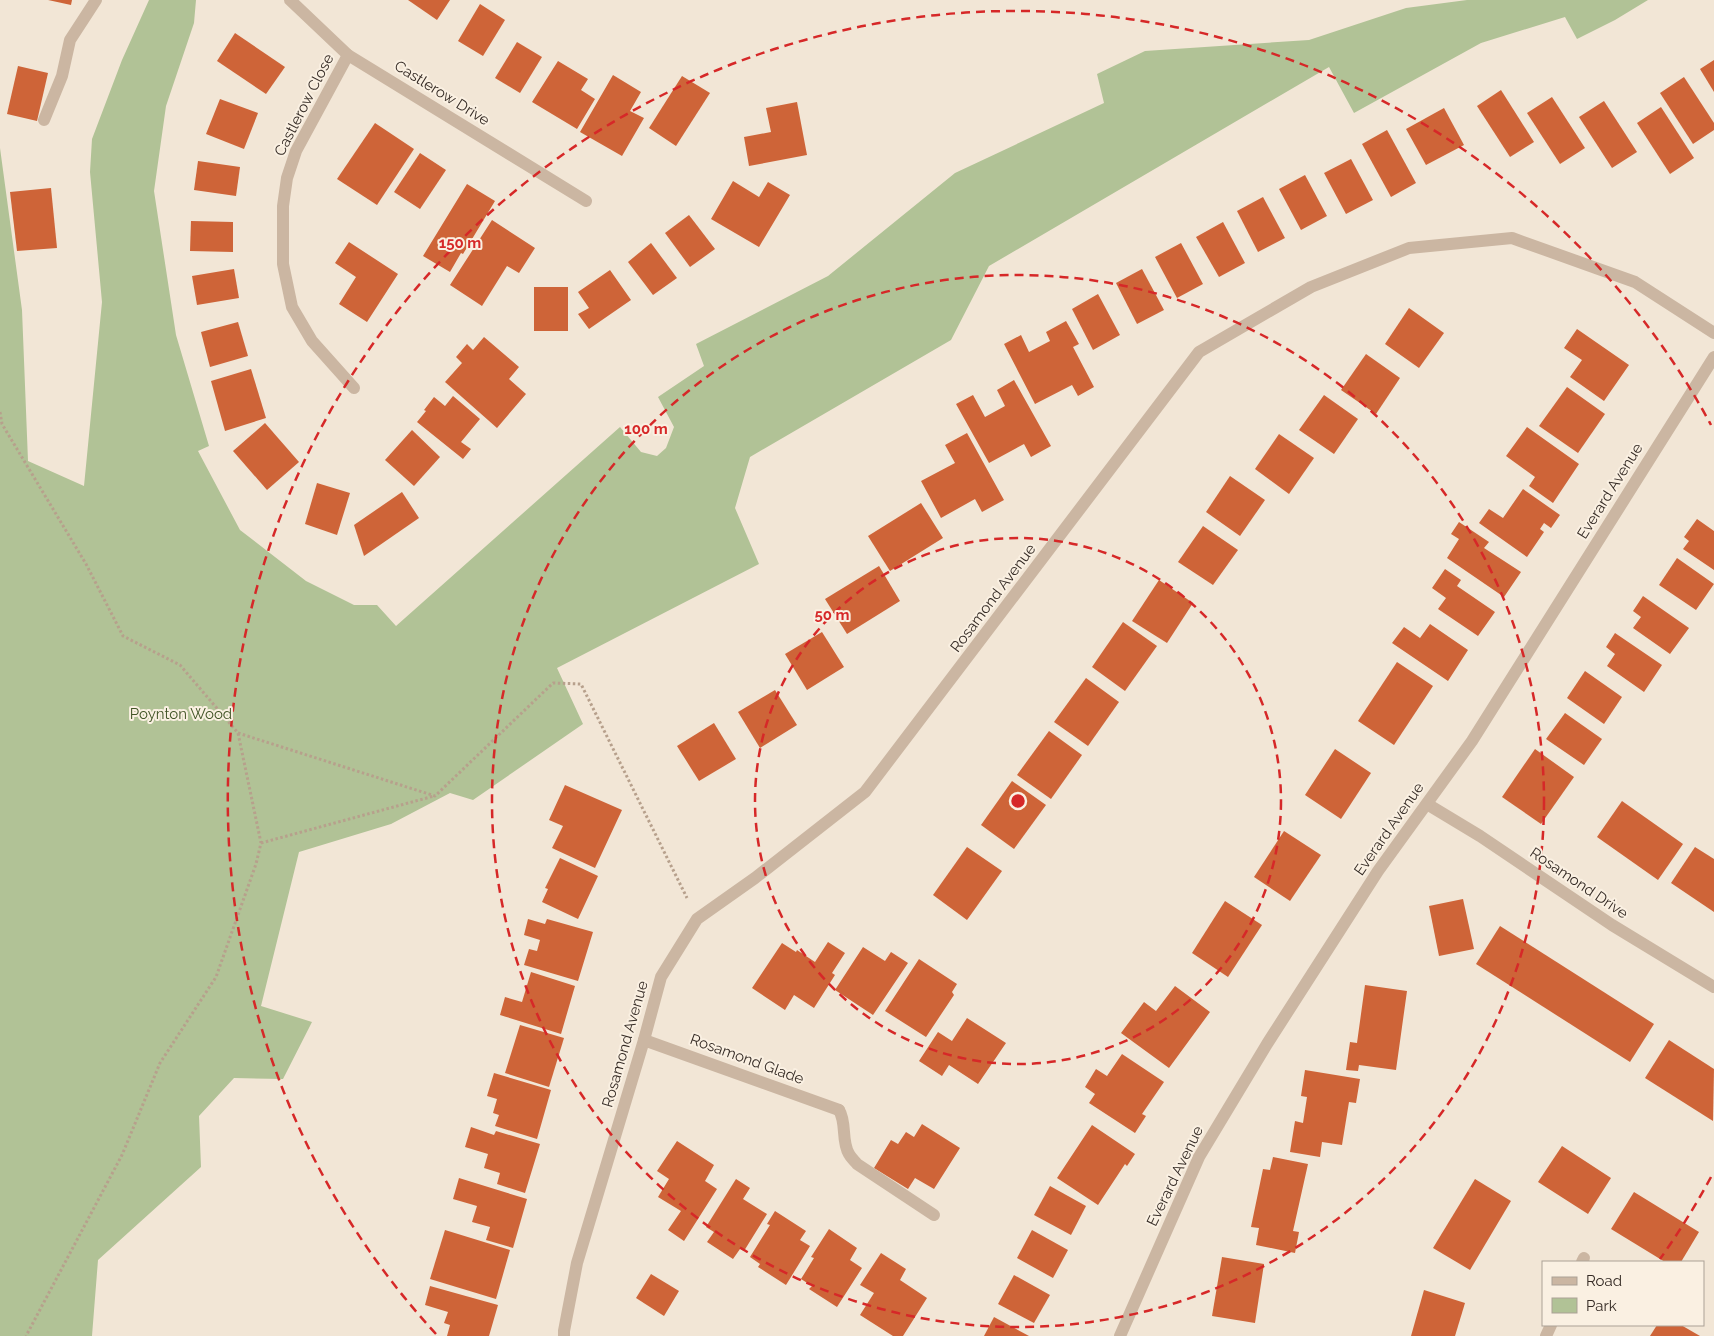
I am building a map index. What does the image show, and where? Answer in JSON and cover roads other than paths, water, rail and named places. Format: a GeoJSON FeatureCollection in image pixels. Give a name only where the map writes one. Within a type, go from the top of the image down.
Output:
{"type":"FeatureCollection","features":[{"type":"Feature","properties":{"kind":"street"},"geometry":{"type":"LineString","coordinates":[[44,120],[62,76],[70,40],[96,0]]}},
{"type":"Feature","properties":{"kind":"street","name":"Castlerow Drive"},"geometry":{"type":"LineString","coordinates":[[290,0],[348,55],[586,201]]}},
{"type":"Feature","properties":{"kind":"street","name":"Castlerow Close"},"geometry":{"type":"LineString","coordinates":[[348,55],[296,151],[287,178],[283,206],[283,264],[292,307],[312,341],[354,388]]}},
{"type":"Feature","properties":{"kind":"street","name":"Rosamond Avenue"},"geometry":{"type":"LineString","coordinates":[[564,1336],[577,1262],[644,1040],[661,977],[697,919],[755,878],[865,792],[1104,480],[1199,352],[1311,287],[1409,248],[1512,238],[1635,282],[1714,333]]}},
{"type":"Feature","properties":{"kind":"street","name":"Everard Avenue"},"geometry":{"type":"LineString","coordinates":[[1120,1336],[1199,1157],[1267,1044],[1362,895],[1472,741],[1714,357]]}},
{"type":"Feature","properties":{"kind":"street","name":"Rosamond Drive"},"geometry":{"type":"LineString","coordinates":[[1427,804],[1480,836],[1612,925],[1714,987]]}},
{"type":"Feature","properties":{"kind":"street","name":"Rosamond Glade"},"geometry":{"type":"LineString","coordinates":[[644,1040],[839,1110],[843,1116],[848,1153],[857,1164],[934,1215]]}},
{"type":"Feature","properties":{"kind":"park label","name":"Poynton Wood"},"geometry":{"type":"Point","coordinates":[181,714]}}]}
